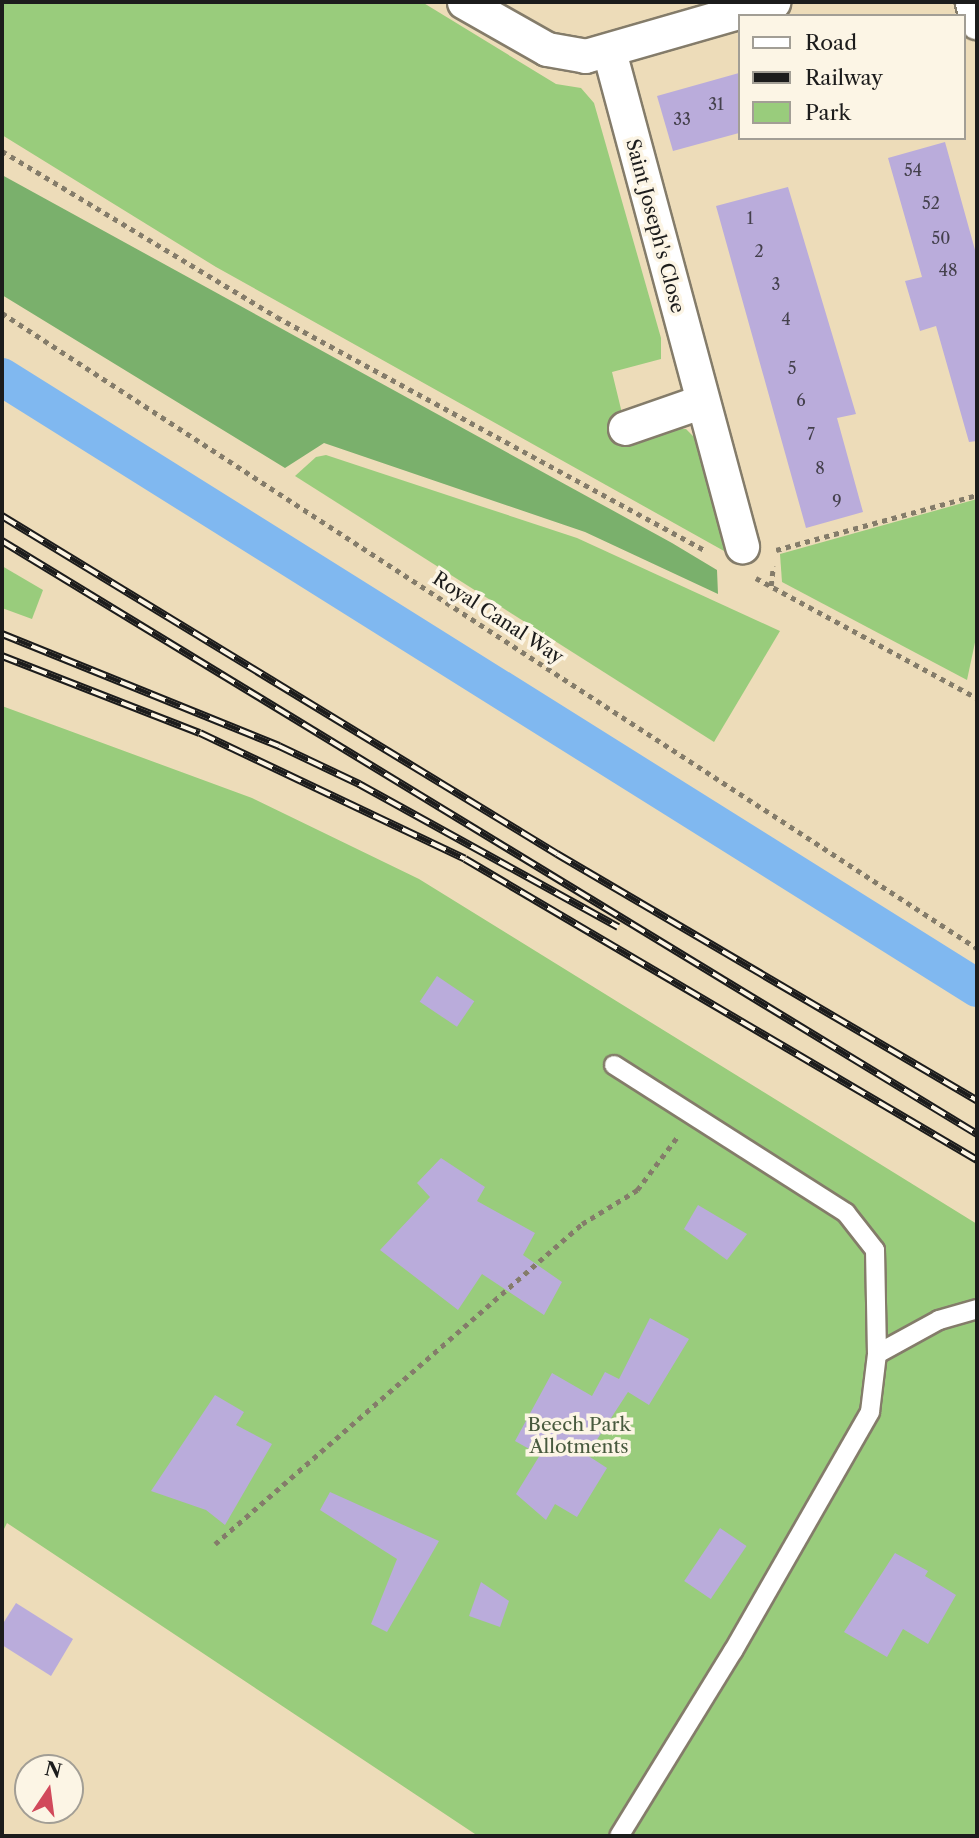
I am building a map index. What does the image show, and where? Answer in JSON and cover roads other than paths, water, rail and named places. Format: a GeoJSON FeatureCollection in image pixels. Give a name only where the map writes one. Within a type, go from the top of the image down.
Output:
{"type":"FeatureCollection","features":[{"type":"Feature","properties":{"kind":"street"},"geometry":{"type":"LineString","coordinates":[[464,2],[547,49],[585,56],[773,2]]}},
{"type":"Feature","properties":{"kind":"street"},"geometry":{"type":"LineString","coordinates":[[972,2],[977,22]]}},
{"type":"Feature","properties":{"kind":"street","name":"Saint Joseph's Close"},"geometry":{"type":"LineString","coordinates":[[609,51],[700,402],[735,558]]}},
{"type":"Feature","properties":{"kind":"street"},"geometry":{"type":"LineString","coordinates":[[625,428],[700,402]]}},
{"type":"Feature","properties":{"kind":"lane"},"geometry":{"type":"LineString","coordinates":[[614,1065],[846,1213],[875,1250],[877,1354],[870,1412],[733,1651],[619,1836]]}},
{"type":"Feature","properties":{"kind":"lane"},"geometry":{"type":"LineString","coordinates":[[877,1354],[939,1320],[977,1309]]}},
{"type":"Feature","properties":{"kind":"waterway"},"geometry":{"type":"LineString","coordinates":[[2,377],[977,988]]}},
{"type":"Feature","properties":{"kind":"railway"},"geometry":{"type":"LineString","coordinates":[[2,516],[557,854],[977,1100]]}},
{"type":"Feature","properties":{"kind":"railway"},"geometry":{"type":"LineString","coordinates":[[2,541],[977,1134]]}},
{"type":"Feature","properties":{"kind":"railway"},"geometry":{"type":"LineString","coordinates":[[2,634],[279,746],[359,784],[618,927]]}},
{"type":"Feature","properties":{"kind":"railway"},"geometry":{"type":"LineString","coordinates":[[2,656],[200,733],[465,859],[977,1160]]}},
{"type":"Feature","properties":{"kind":"park label","name":"Beech Park Allotments"},"geometry":{"type":"Point","coordinates":[579,1436]}}]}
